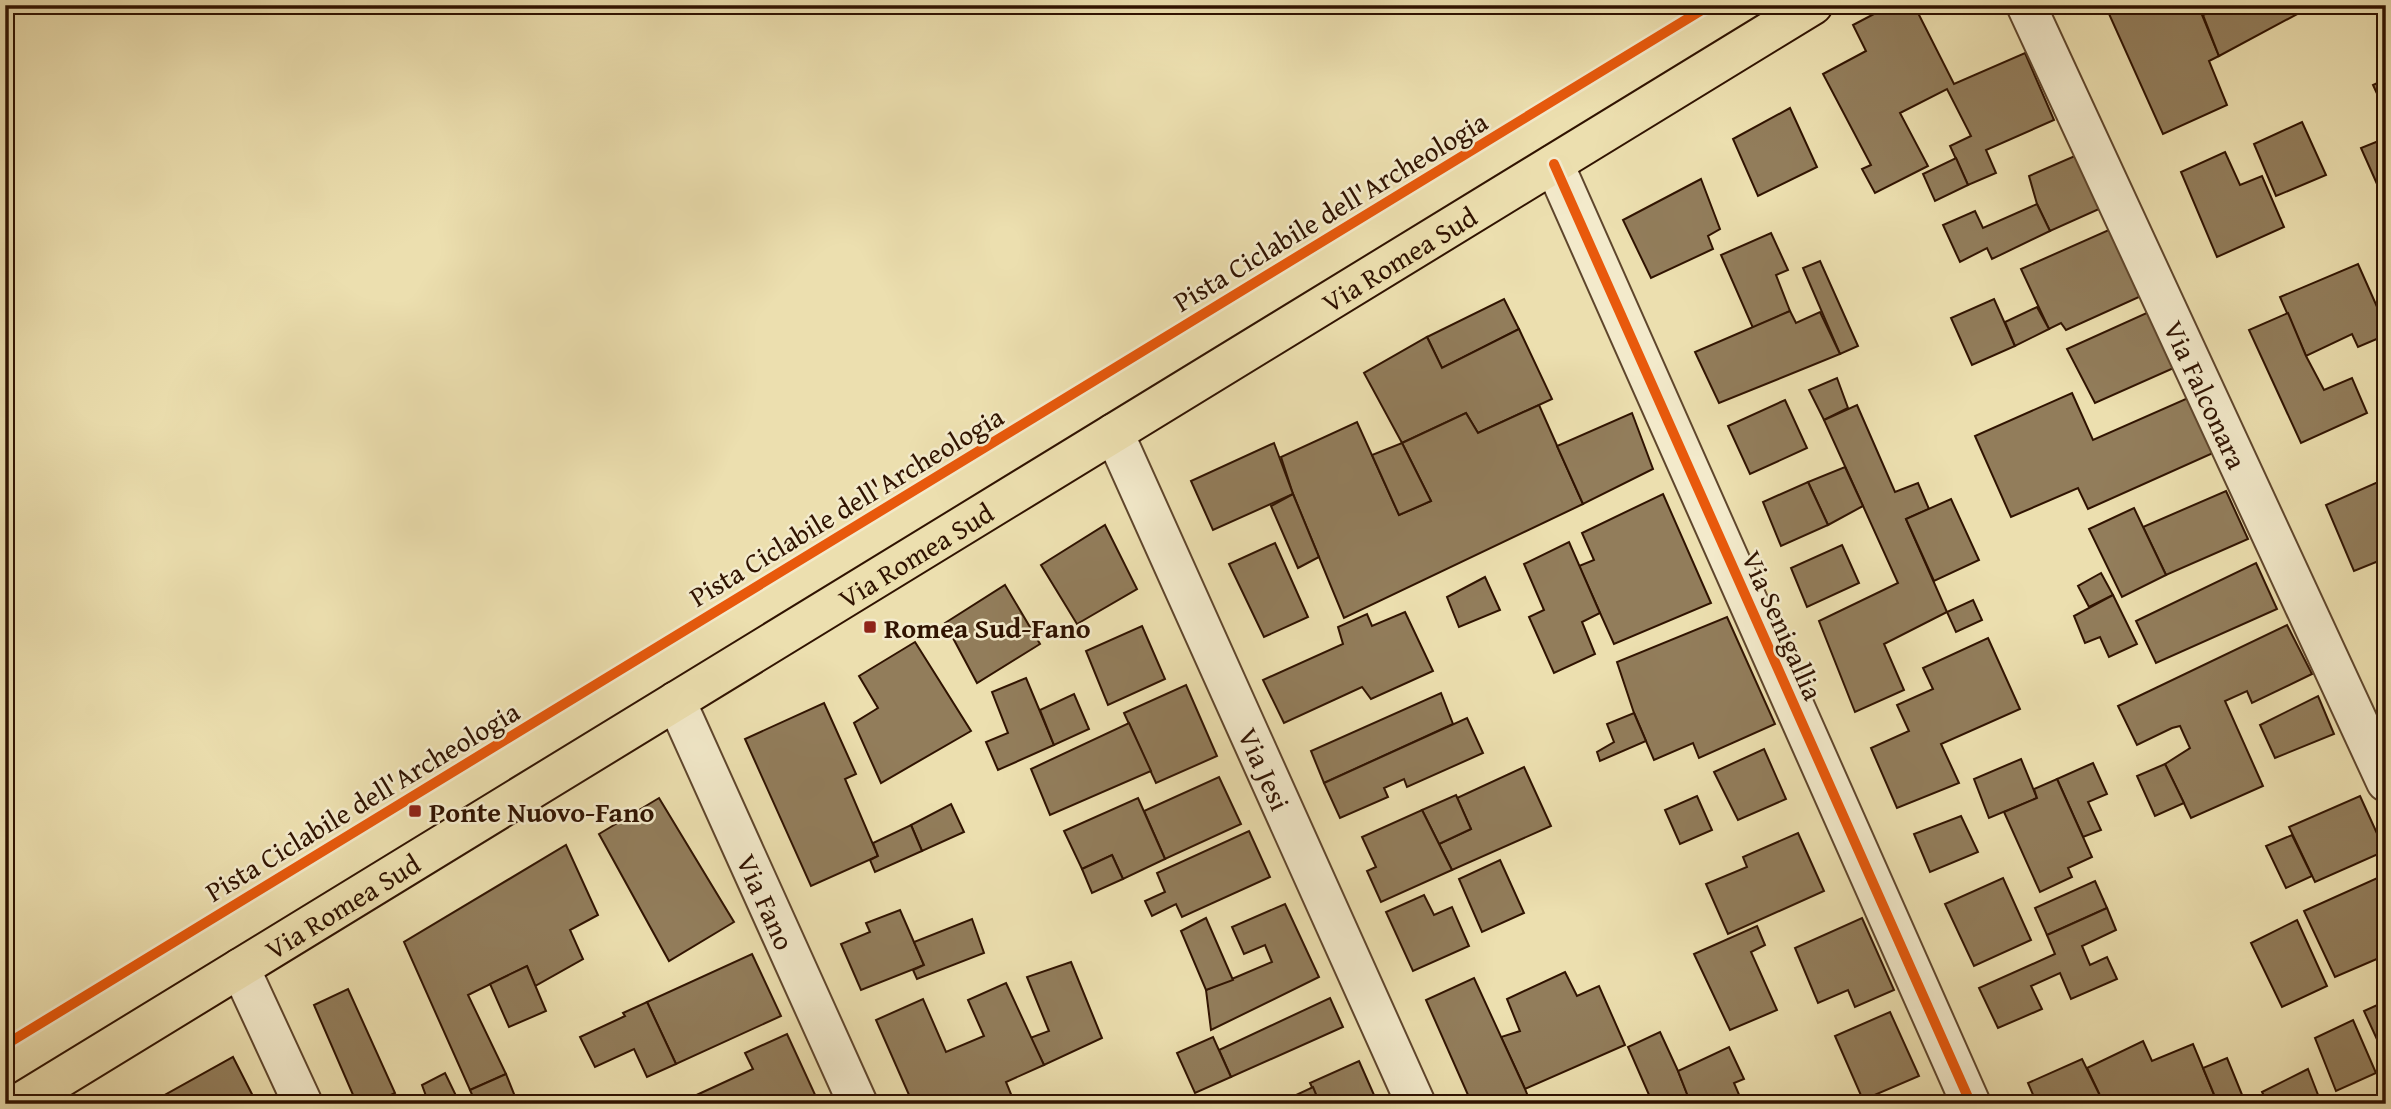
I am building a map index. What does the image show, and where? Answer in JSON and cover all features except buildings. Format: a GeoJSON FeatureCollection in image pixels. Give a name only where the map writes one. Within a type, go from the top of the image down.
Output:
{"type":"FeatureCollection","features":[{"type":"Feature","properties":{"kind":"main road","name":"Via Romea Sud"},"geometry":{"type":"LineString","coordinates":[[18,1104],[1813,5]]}},
{"type":"Feature","properties":{"kind":"street","name":"Via Falconara"},"geometry":{"type":"LineString","coordinates":[[2026,5],[2386,782]]}},
{"type":"Feature","properties":{"kind":"street","name":"Via Senigallia"},"geometry":{"type":"LineString","coordinates":[[1554,164],[1971,1104]]}},
{"type":"Feature","properties":{"kind":"street","name":"Via Jesi"},"geometry":{"type":"LineString","coordinates":[[1114,433],[1416,1104]]}},
{"type":"Feature","properties":{"kind":"street","name":"Via Fano"},"geometry":{"type":"LineString","coordinates":[[676,701],[858,1104]]}},
{"type":"Feature","properties":{"kind":"street"},"geometry":{"type":"LineString","coordinates":[[240,968],[303,1104]]}},
{"type":"Feature","properties":{"kind":"cycle path","name":"Pista Ciclabile dell'Archeologia"},"geometry":{"type":"LineString","coordinates":[[5,1045],[1710,5]]}},
{"type":"Feature","properties":{"kind":"cycle path"},"geometry":{"type":"LineString","coordinates":[[1554,164],[1971,1104]]}},
{"type":"Feature","properties":{"kind":"place","name":"Romea Sud-Fano"},"geometry":{"type":"Point","coordinates":[870,627]}},
{"type":"Feature","properties":{"kind":"place","name":"Ponte Nuovo-Fano"},"geometry":{"type":"Point","coordinates":[415,811]}}]}
